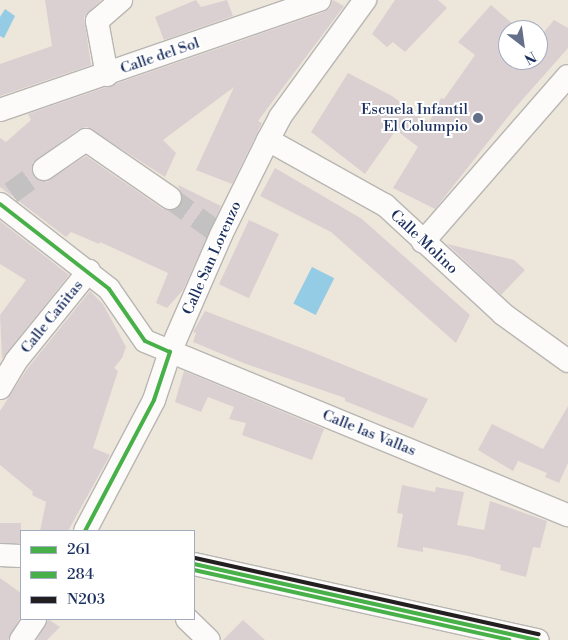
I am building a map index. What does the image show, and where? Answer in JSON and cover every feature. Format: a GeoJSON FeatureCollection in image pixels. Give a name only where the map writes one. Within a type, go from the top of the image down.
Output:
{"type":"FeatureCollection","features":[{"type":"Feature","properties":{"kind":"street"},"geometry":{"type":"LineString","coordinates":[[107,75],[97,21],[121,0]]}},
{"type":"Feature","properties":{"kind":"street","name":"Calle del Sol"},"geometry":{"type":"LineString","coordinates":[[0,110],[107,75],[320,0]]}},
{"type":"Feature","properties":{"kind":"street","name":"Calle San Lorenzo"},"geometry":{"type":"LineString","coordinates":[[86,530],[154,400],[170,352],[221,234],[268,140],[286,110],[365,0]]}},
{"type":"Feature","properties":{"kind":"street"},"geometry":{"type":"LineString","coordinates":[[423,242],[568,76]]}},
{"type":"Feature","properties":{"kind":"street"},"geometry":{"type":"LineString","coordinates":[[44,169],[86,140],[170,198]]}},
{"type":"Feature","properties":{"kind":"street","name":"Calle Molino"},"geometry":{"type":"LineString","coordinates":[[268,140],[385,205],[503,314],[568,362]]}},
{"type":"Feature","properties":{"kind":"street","name":"Calle las Vallas"},"geometry":{"type":"LineString","coordinates":[[4,200],[109,289],[145,341],[568,515]]}},
{"type":"Feature","properties":{"kind":"street","name":"Calle Cañitas"},"geometry":{"type":"LineString","coordinates":[[3,376],[89,271]]}},
{"type":"Feature","properties":{"kind":"street"},"geometry":{"type":"LineString","coordinates":[[0,556],[20,556]]}},
{"type":"Feature","properties":{"kind":"street"},"geometry":{"type":"LineString","coordinates":[[195,564],[494,635],[538,640]]}},
{"type":"Feature","properties":{"kind":"street"},"geometry":{"type":"LineString","coordinates":[[20,640],[34,620]]}},
{"type":"Feature","properties":{"kind":"street"},"geometry":{"type":"LineString","coordinates":[[189,620],[209,640]]}},
{"type":"Feature","properties":{"kind":"water"},"geometry":{"type":"Polygon","coordinates":[[[5,9],[15,16],[4,38],[0,36],[0,17],[5,9]]]}},
{"type":"Feature","properties":{"kind":"water"},"geometry":{"type":"Polygon","coordinates":[[[312,267],[334,278],[316,315],[293,304],[312,267]]]}},
{"type":"Feature","properties":{"kind":"building"},"geometry":{"type":"Polygon","coordinates":[[[45,0],[101,0],[84,17],[91,65],[0,96],[0,64],[52,46],[45,0]]]}},
{"type":"Feature","properties":{"kind":"building"},"geometry":{"type":"Polygon","coordinates":[[[196,0],[201,7],[227,0],[233,16],[164,40],[155,17],[196,0]]]}},
{"type":"Feature","properties":{"kind":"building"},"geometry":{"type":"Polygon","coordinates":[[[333,0],[344,6],[258,121],[262,123],[232,184],[196,170],[234,87],[163,140],[176,153],[165,177],[87,127],[79,129],[32,163],[34,177],[46,182],[86,156],[163,209],[175,210],[181,205],[183,199],[178,185],[221,206],[183,290],[167,308],[156,303],[168,273],[100,242],[99,244],[71,232],[66,237],[0,187],[0,138],[6,142],[31,120],[28,114],[324,12],[330,8],[333,0]]]}},
{"type":"Feature","properties":{"kind":"building"},"geometry":{"type":"Polygon","coordinates":[[[395,0],[438,0],[447,8],[405,52],[393,42],[387,47],[372,34],[395,0]]]}},
{"type":"Feature","properties":{"kind":"building"},"geometry":{"type":"Polygon","coordinates":[[[491,5],[508,20],[498,20],[498,70],[548,70],[548,27],[554,20],[568,28],[568,48],[515,108],[435,209],[393,188],[418,147],[396,130],[365,174],[311,132],[348,73],[392,96],[429,123],[441,98],[444,99],[475,55],[458,42],[491,5]]]}},
{"type":"Feature","properties":{"kind":"building"},"geometry":{"type":"Polygon","coordinates":[[[275,168],[362,219],[470,315],[456,343],[331,232],[260,196],[275,168]]]}},
{"type":"Feature","properties":{"kind":"building"},"geometry":{"type":"Polygon","coordinates":[[[249,220],[279,234],[249,298],[219,284],[249,220]]]}},
{"type":"Feature","properties":{"kind":"building"},"geometry":{"type":"Polygon","coordinates":[[[0,221],[69,275],[2,359],[0,315],[26,280],[0,264],[0,221]]]}},
{"type":"Feature","properties":{"kind":"building"},"geometry":{"type":"Polygon","coordinates":[[[447,244],[514,260],[525,270],[501,295],[447,244]]]}},
{"type":"Feature","properties":{"kind":"building"},"geometry":{"type":"Polygon","coordinates":[[[90,291],[103,304],[126,347],[122,358],[114,368],[118,371],[93,448],[110,455],[69,530],[40,530],[46,502],[32,495],[33,492],[0,465],[0,411],[27,369],[90,291]]]}},
{"type":"Feature","properties":{"kind":"building"},"geometry":{"type":"Polygon","coordinates":[[[205,311],[428,399],[413,428],[345,401],[345,398],[246,364],[193,342],[196,333],[193,332],[205,311]]]}},
{"type":"Feature","properties":{"kind":"building"},"geometry":{"type":"Polygon","coordinates":[[[184,371],[324,429],[312,460],[242,435],[246,423],[229,419],[234,407],[208,397],[201,412],[175,402],[184,371]]]}},
{"type":"Feature","properties":{"kind":"building"},"geometry":{"type":"Polygon","coordinates":[[[568,406],[568,463],[559,483],[545,477],[547,473],[518,461],[513,471],[478,450],[492,424],[543,449],[568,406]]]}},
{"type":"Feature","properties":{"kind":"building"},"geometry":{"type":"Polygon","coordinates":[[[402,485],[435,492],[436,487],[464,492],[457,525],[484,530],[490,501],[547,521],[540,548],[533,547],[526,577],[500,570],[501,565],[469,556],[423,547],[423,552],[397,547],[403,514],[397,513],[402,485]]]}},
{"type":"Feature","properties":{"kind":"building"},"geometry":{"type":"Polygon","coordinates":[[[0,523],[21,523],[20,543],[0,543],[0,523]]]}},
{"type":"Feature","properties":{"kind":"building"},"geometry":{"type":"Polygon","coordinates":[[[0,578],[20,592],[20,618],[8,640],[0,640],[0,578]]]}},
{"type":"Feature","properties":{"kind":"building"},"geometry":{"type":"Polygon","coordinates":[[[47,620],[60,627],[47,640],[37,640],[47,620]]]}},
{"type":"Feature","properties":{"kind":"building"},"geometry":{"type":"Polygon","coordinates":[[[243,620],[265,640],[223,640],[243,620]]]}},
{"type":"Feature","properties":{"kind":"tunnel"},"geometry":{"type":"LineString","coordinates":[[11,193],[44,169]]}},
{"type":"Feature","properties":{"kind":"tunnel"},"geometry":{"type":"LineString","coordinates":[[170,198],[221,235]]}},
{"type":"Feature","properties":{"kind":"transit line","name":"261"},"geometry":{"type":"LineString","coordinates":[[0,204],[109,289],[145,341],[170,352]]}},
{"type":"Feature","properties":{"kind":"transit line","name":"261"},"geometry":{"type":"LineString","coordinates":[[86,530],[154,400],[170,352]]}},
{"type":"Feature","properties":{"kind":"transit line","name":"N203"},"geometry":{"type":"LineString","coordinates":[[195,558],[539,634]]}},
{"type":"Feature","properties":{"kind":"transit line","name":"261"},"geometry":{"type":"LineString","coordinates":[[195,564],[538,640]]}},
{"type":"Feature","properties":{"kind":"transit line","name":"284"},"geometry":{"type":"LineString","coordinates":[[195,570],[509,640]]}},
{"type":"Feature","properties":{"kind":"place","name":"Escuela Infantil El Columpio"},"geometry":{"type":"Point","coordinates":[478,118]}}]}
